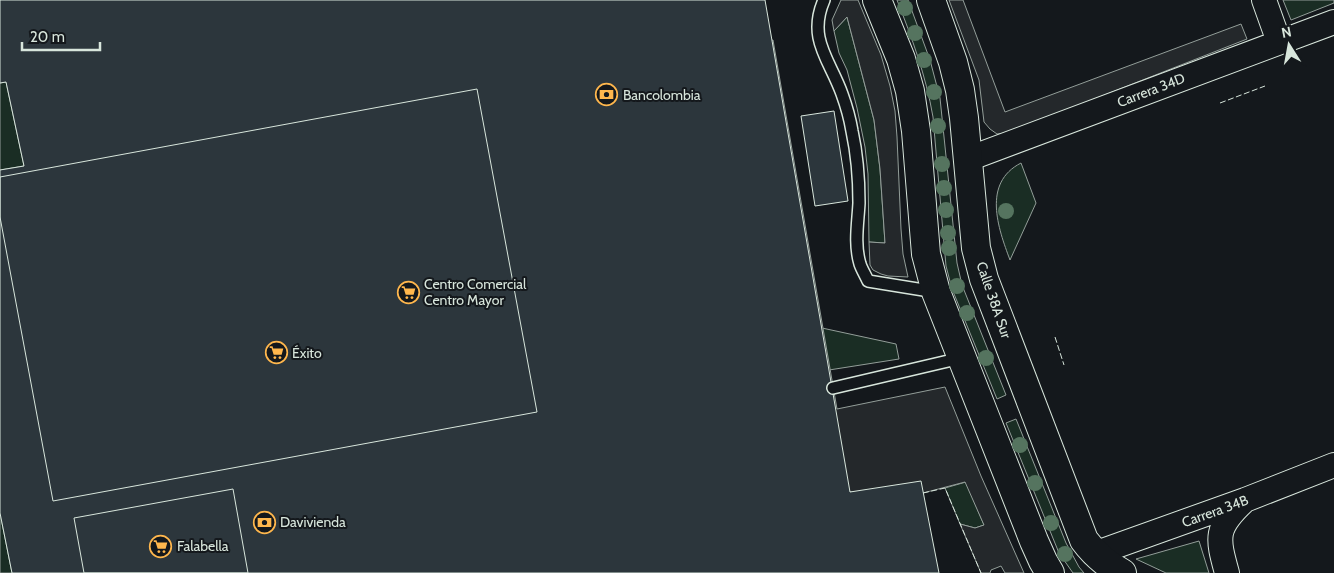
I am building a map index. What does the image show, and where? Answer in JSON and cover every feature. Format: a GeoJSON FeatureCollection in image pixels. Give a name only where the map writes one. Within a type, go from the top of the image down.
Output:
{"type":"FeatureCollection","features":[{"type":"Feature","properties":{"kind":"street"},"geometry":{"type":"LineString","coordinates":[[877,0],[901,59],[910,91],[916,131],[926,254],[936,292],[1034,541],[1050,573]]}},
{"type":"Feature","properties":{"kind":"street","name":"Calle 38A Sur"},"geometry":{"type":"LineString","coordinates":[[931,0],[953,62],[960,90],[976,248],[984,279],[1084,540],[1094,554],[1109,566],[1122,573]]}},
{"type":"Feature","properties":{"kind":"street"},"geometry":{"type":"LineString","coordinates":[[1264,0],[1279,42]]}},
{"type":"Feature","properties":{"kind":"street","name":"Carrera 34D"},"geometry":{"type":"LineString","coordinates":[[968,160],[1334,22]]}},
{"type":"Feature","properties":{"kind":"street","name":"Carrera 34B"},"geometry":{"type":"LineString","coordinates":[[1094,554],[1245,500],[1334,465]]}},
{"type":"Feature","properties":{"kind":"street"},"geometry":{"type":"LineString","coordinates":[[1227,573],[1220,537],[1226,520],[1245,500]]}},
{"type":"Feature","properties":{"kind":"lane"},"geometry":{"type":"LineString","coordinates":[[824,0],[821,7],[818,33],[823,55],[842,93],[852,131],[858,168],[859,202],[856,241],[860,264],[868,281],[936,292]]}},
{"type":"Feature","properties":{"kind":"lane"},"geometry":{"type":"LineString","coordinates":[[833,388],[961,358]]}},
{"type":"Feature","properties":{"kind":"green space"},"geometry":{"type":"Polygon","coordinates":[[[897,0],[908,0],[930,60],[940,98],[957,263],[962,285],[1006,395],[997,399],[952,289],[946,266],[933,117],[918,57],[897,0]]]}},
{"type":"Feature","properties":{"kind":"green space"},"geometry":{"type":"Polygon","coordinates":[[[1283,0],[1334,0],[1334,3],[1291,20],[1283,0]]]}},
{"type":"Feature","properties":{"kind":"green space"},"geometry":{"type":"Polygon","coordinates":[[[847,17],[874,120],[880,169],[885,243],[869,242],[868,174],[865,147],[847,70],[839,53],[834,31],[847,17]]]}},
{"type":"Feature","properties":{"kind":"green space"},"geometry":{"type":"Polygon","coordinates":[[[6,82],[24,166],[0,170],[0,83],[6,82]]]}},
{"type":"Feature","properties":{"kind":"green space"},"geometry":{"type":"Polygon","coordinates":[[[1021,163],[1036,203],[1010,260],[998,221],[997,194],[1001,182],[1009,172],[1021,163]]]}},
{"type":"Feature","properties":{"kind":"green space"},"geometry":{"type":"Polygon","coordinates":[[[822,328],[896,344],[899,359],[829,370],[822,328]]]}},
{"type":"Feature","properties":{"kind":"green space"},"geometry":{"type":"Polygon","coordinates":[[[1016,419],[1066,543],[1084,573],[1073,573],[1059,553],[1006,423],[1016,419]]]}},
{"type":"Feature","properties":{"kind":"green space"},"geometry":{"type":"Polygon","coordinates":[[[966,482],[984,525],[975,528],[960,524],[945,488],[966,482]]]}},
{"type":"Feature","properties":{"kind":"green space"},"geometry":{"type":"Polygon","coordinates":[[[0,513],[12,573],[0,573],[0,513]]]}},
{"type":"Feature","properties":{"kind":"green space"},"geometry":{"type":"Polygon","coordinates":[[[1199,541],[1209,573],[1166,573],[1136,559],[1199,541]]]}},
{"type":"Feature","properties":{"kind":"shaded area"},"geometry":{"type":"Polygon","coordinates":[[[841,0],[858,0],[881,55],[890,86],[895,111],[903,254],[908,277],[881,274],[873,270],[870,265],[869,242],[885,243],[880,169],[874,120],[847,17],[834,31],[832,20],[841,0]]]}},
{"type":"Feature","properties":{"kind":"shaded area"},"geometry":{"type":"Polygon","coordinates":[[[949,0],[963,0],[1005,112],[1241,24],[1247,39],[1008,133],[997,134],[984,122],[979,80],[949,0]]]}},
{"type":"Feature","properties":{"kind":"shaded area"},"geometry":{"type":"Polygon","coordinates":[[[773,40],[837,409],[945,387],[981,476],[1024,573],[1005,573],[1001,566],[991,570],[990,573],[981,573],[960,524],[975,528],[984,525],[965,482],[923,493],[850,492],[642,63],[773,40]]]}},
{"type":"Feature","properties":{"kind":"building","name":"Centro Comercial Centro Mayor"},"geometry":{"type":"Polygon","coordinates":[[[0,0],[765,0],[850,492],[921,481],[939,573],[12,573],[0,513],[0,170],[24,166],[6,82],[0,83],[0,0]]]}},
{"type":"Feature","properties":{"kind":"building","name":"Éxito"},"geometry":{"type":"Polygon","coordinates":[[[477,89],[537,412],[53,501],[0,217],[0,177],[477,89]]]}},
{"type":"Feature","properties":{"kind":"building"},"geometry":{"type":"Polygon","coordinates":[[[834,111],[848,201],[815,206],[801,116],[834,111]]]}},
{"type":"Feature","properties":{"kind":"building","name":"Falabella"},"geometry":{"type":"Polygon","coordinates":[[[233,489],[248,573],[84,573],[74,518],[233,489]]]}},
{"type":"Feature","properties":{"kind":"fence"},"geometry":{"type":"LineString","coordinates":[[1220,103],[1265,86]]}},
{"type":"Feature","properties":{"kind":"fence"},"geometry":{"type":"LineString","coordinates":[[1055,337],[1064,365]]}},
{"type":"Feature","properties":{"kind":"fence"},"geometry":{"type":"LineString","coordinates":[[923,493],[945,488],[981,573]]}},
{"type":"Feature","properties":{"kind":"place","name":"Bancolombia"},"geometry":{"type":"Point","coordinates":[607,95]}},
{"type":"Feature","properties":{"kind":"place","name":"Centro Comercial Centro Mayor"},"geometry":{"type":"Point","coordinates":[408,292]}},
{"type":"Feature","properties":{"kind":"place","name":"Éxito"},"geometry":{"type":"Point","coordinates":[276,353]}},
{"type":"Feature","properties":{"kind":"place","name":"Davivienda"},"geometry":{"type":"Point","coordinates":[264,522]}},
{"type":"Feature","properties":{"kind":"place","name":"Falabella"},"geometry":{"type":"Point","coordinates":[161,546]}}]}
